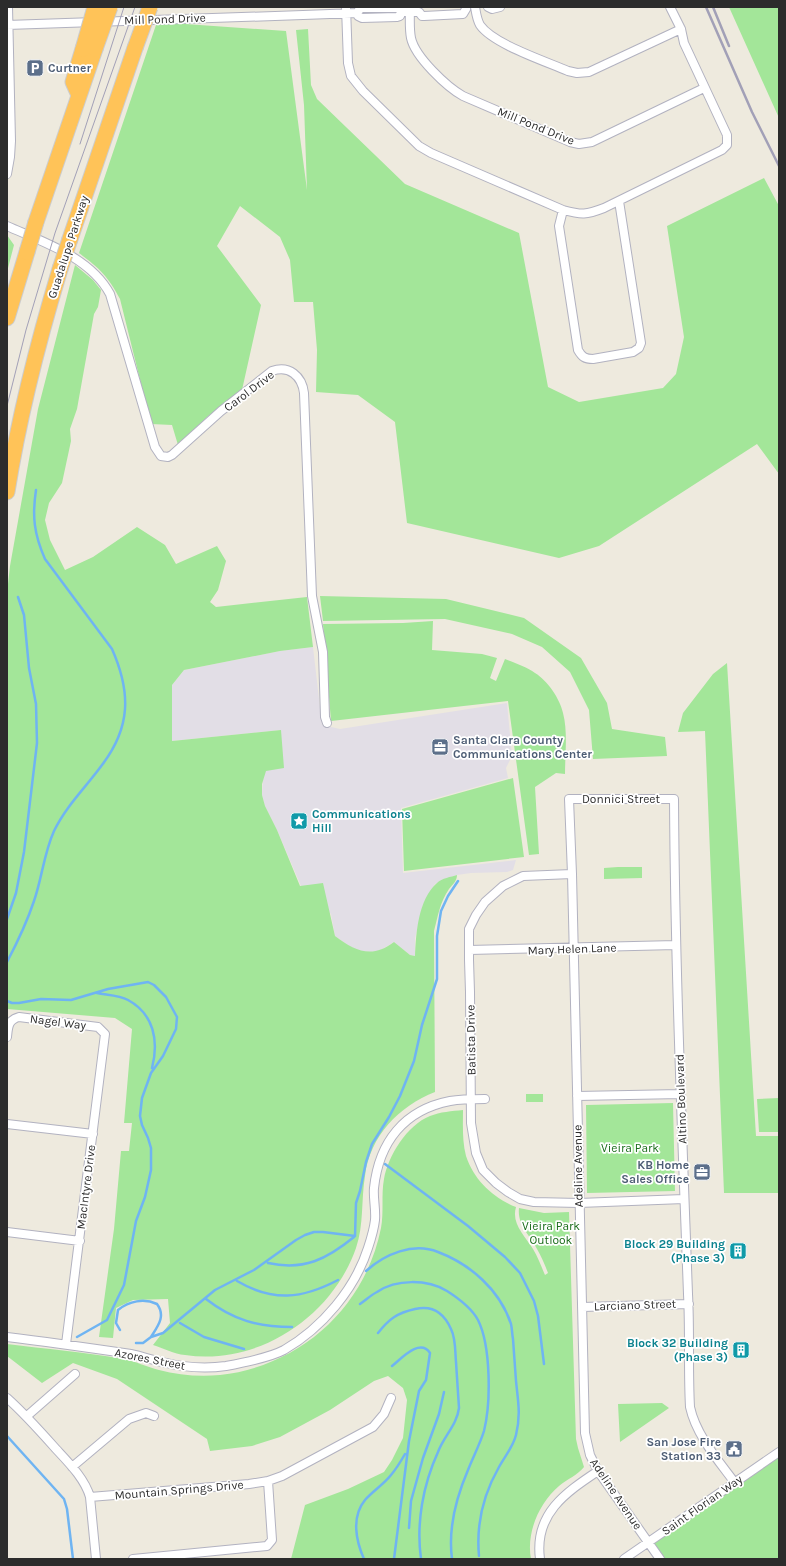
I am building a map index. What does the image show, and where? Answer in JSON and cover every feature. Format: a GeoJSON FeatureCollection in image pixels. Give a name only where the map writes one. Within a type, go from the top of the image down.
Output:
{"type":"FeatureCollection","features":[{"type":"Feature","properties":{"kind":"highway"},"geometry":{"type":"LineString","coordinates":[[7,318],[26,252],[79,96],[89,49],[95,7]]}},
{"type":"Feature","properties":{"kind":"highway"},"geometry":{"type":"LineString","coordinates":[[89,49],[110,7]]}},
{"type":"Feature","properties":{"kind":"highway","name":"Guadalupe Parkway"},"geometry":{"type":"LineString","coordinates":[[7,492],[18,431],[37,350],[60,269],[150,7]]}},
{"type":"Feature","properties":{"kind":"street"},"geometry":{"type":"LineString","coordinates":[[7,174],[11,141],[8,7]]}},
{"type":"Feature","properties":{"kind":"street"},"geometry":{"type":"LineString","coordinates":[[475,7],[476,16],[488,34],[499,41],[568,71],[577,73],[589,72],[680,29]]}},
{"type":"Feature","properties":{"kind":"street","name":"Mill Pond Drive"},"geometry":{"type":"LineString","coordinates":[[8,24],[303,15],[346,10],[357,13],[362,8],[397,8],[401,12],[421,10],[424,16],[463,14],[466,8],[478,7]]}},
{"type":"Feature","properties":{"kind":"street"},"geometry":{"type":"LineString","coordinates":[[488,7],[492,9],[500,7]]}},
{"type":"Feature","properties":{"kind":"street"},"geometry":{"type":"LineString","coordinates":[[346,10],[348,63],[351,76],[363,91],[420,146],[431,153],[563,210],[577,214],[589,214],[619,201],[725,148],[728,142],[727,135],[704,88],[702,80],[684,43],[680,29],[670,7]]}},
{"type":"Feature","properties":{"kind":"street","name":"Mill Pond Drive"},"geometry":{"type":"LineString","coordinates":[[410,10],[411,37],[417,52],[455,91],[463,96],[570,142],[579,144],[592,142],[704,88]]}},
{"type":"Feature","properties":{"kind":"street"},"geometry":{"type":"LineString","coordinates":[[563,210],[558,226],[578,350],[581,356],[586,359],[592,359],[633,352],[641,343],[619,201]]}},
{"type":"Feature","properties":{"kind":"street","name":"Carol Drive"},"geometry":{"type":"LineString","coordinates":[[7,226],[48,244],[78,261],[93,272],[103,282],[110,294],[156,447],[161,456],[168,457],[172,455],[221,411],[272,371],[279,369],[289,370],[300,379],[304,393],[312,596],[323,652],[325,717],[327,723]]}},
{"type":"Feature","properties":{"kind":"street","name":"Donnici Street"},"geometry":{"type":"LineString","coordinates":[[569,799],[674,798]]}},
{"type":"Feature","properties":{"kind":"street","name":"Altino Boulevard"},"geometry":{"type":"LineString","coordinates":[[674,798],[676,945],[688,1304],[689,1391],[692,1417],[699,1431],[735,1483]]}},
{"type":"Feature","properties":{"kind":"street","name":"Adeline Avenue"},"geometry":{"type":"LineString","coordinates":[[569,799],[578,1096],[579,1203],[585,1433],[590,1455],[598,1471],[660,1559]]}},
{"type":"Feature","properties":{"kind":"street","name":"Batista Drive"},"geometry":{"type":"LineString","coordinates":[[572,874],[523,876],[503,886],[485,902],[469,929],[472,1099],[471,1123],[476,1152],[484,1170],[496,1183],[508,1192],[520,1198],[534,1202],[579,1203],[684,1199]]}},
{"type":"Feature","properties":{"kind":"street","name":"Mary Helen Lane"},"geometry":{"type":"LineString","coordinates":[[469,950],[676,945]]}},
{"type":"Feature","properties":{"kind":"street","name":"Nagel Way"},"geometry":{"type":"LineString","coordinates":[[7,1037],[8,1027],[13,1019],[19,1017],[98,1027],[103,1031]]}},
{"type":"Feature","properties":{"kind":"street","name":"MacIntyre Drive"},"geometry":{"type":"LineString","coordinates":[[66,1344],[105,1038],[103,1031]]}},
{"type":"Feature","properties":{"kind":"street"},"geometry":{"type":"LineString","coordinates":[[578,1096],[681,1094]]}},
{"type":"Feature","properties":{"kind":"street","name":"Azores Street"},"geometry":{"type":"LineString","coordinates":[[7,1337],[66,1344],[134,1355],[163,1363],[191,1367],[223,1366],[248,1362],[283,1350],[311,1331],[328,1315],[353,1283],[368,1249],[375,1219],[374,1188],[380,1157],[392,1136],[406,1120],[435,1105],[452,1100],[486,1099]]}},
{"type":"Feature","properties":{"kind":"street"},"geometry":{"type":"LineString","coordinates":[[7,1124],[93,1134]]}},
{"type":"Feature","properties":{"kind":"street"},"geometry":{"type":"LineString","coordinates":[[7,1232],[80,1241]]}},
{"type":"Feature","properties":{"kind":"street","name":"Larciano Street"},"geometry":{"type":"LineString","coordinates":[[582,1307],[688,1304]]}},
{"type":"Feature","properties":{"kind":"street"},"geometry":{"type":"LineString","coordinates":[[27,1416],[75,1374]]}},
{"type":"Feature","properties":{"kind":"street"},"geometry":{"type":"LineString","coordinates":[[7,1398],[27,1416],[72,1467],[88,1489],[96,1559]]}},
{"type":"Feature","properties":{"kind":"street","name":"Mountain Springs Drive"},"geometry":{"type":"LineString","coordinates":[[90,1497],[249,1484],[268,1481],[282,1476],[373,1427],[384,1414],[391,1398]]}},
{"type":"Feature","properties":{"kind":"street"},"geometry":{"type":"LineString","coordinates":[[72,1467],[129,1419],[146,1413],[154,1416]]}},
{"type":"Feature","properties":{"kind":"street","name":"Saint Florian Way"},"geometry":{"type":"LineString","coordinates":[[624,1559],[779,1452]]}},
{"type":"Feature","properties":{"kind":"street"},"geometry":{"type":"LineString","coordinates":[[540,1559],[541,1534],[543,1525],[551,1510],[568,1492],[598,1471]]}},
{"type":"Feature","properties":{"kind":"street"},"geometry":{"type":"LineString","coordinates":[[133,1559],[267,1546],[272,1540],[268,1481]]}},
{"type":"Feature","properties":{"kind":"shaded area"},"geometry":{"type":"Polygon","coordinates":[[[313,647],[322,725],[340,729],[507,703],[512,756],[506,768],[508,778],[401,808],[403,873],[516,860],[513,870],[507,872],[457,875],[435,884],[423,905],[415,938],[415,956],[410,955],[394,942],[379,951],[371,952],[360,951],[349,946],[335,936],[331,914],[301,886],[265,806],[262,795],[263,777],[281,730],[172,741],[172,685],[184,670],[280,651],[313,647]]]}},
{"type":"Feature","properties":{"kind":"green space"},"geometry":{"type":"Polygon","coordinates":[[[729,7],[779,7],[779,118],[729,7]]]}},
{"type":"Feature","properties":{"kind":"green space"},"geometry":{"type":"Polygon","coordinates":[[[157,22],[286,31],[307,190],[304,105],[296,30],[308,29],[311,85],[317,99],[405,184],[519,233],[548,387],[579,402],[663,388],[676,374],[684,337],[667,226],[764,178],[779,206],[779,474],[757,444],[599,546],[559,558],[407,523],[395,422],[358,395],[316,392],[317,350],[313,302],[294,302],[290,260],[280,237],[240,206],[217,246],[261,305],[242,390],[207,417],[178,445],[172,425],[151,424],[120,299],[102,273],[79,253],[157,22]]]}},
{"type":"Feature","properties":{"kind":"green space"},"geometry":{"type":"Polygon","coordinates":[[[7,235],[14,245],[7,272],[7,235]]]}},
{"type":"Feature","properties":{"kind":"green space"},"geometry":{"type":"Polygon","coordinates":[[[75,265],[93,280],[101,290],[98,307],[94,314],[77,409],[70,429],[71,441],[62,483],[49,503],[45,520],[50,540],[65,570],[93,557],[137,527],[165,545],[176,564],[217,546],[226,561],[218,590],[210,602],[216,607],[307,597],[313,647],[280,651],[184,670],[172,685],[172,741],[281,730],[284,768],[266,771],[262,784],[262,795],[265,806],[277,830],[300,886],[323,883],[335,936],[350,946],[371,952],[386,947],[394,942],[410,955],[415,956],[417,927],[426,898],[439,881],[457,875],[456,881],[443,899],[434,931],[435,1092],[410,1105],[398,1114],[388,1124],[373,1148],[368,1161],[365,1176],[359,1239],[345,1273],[329,1295],[311,1315],[289,1332],[265,1344],[239,1353],[212,1356],[185,1355],[153,1345],[170,1323],[168,1299],[133,1300],[116,1308],[113,1338],[99,1337],[114,1229],[121,1151],[129,1151],[132,1123],[124,1123],[132,1029],[115,1018],[7,1009],[7,593],[10,566],[38,409],[75,265]]]}},
{"type":"Feature","properties":{"kind":"green space"},"geometry":{"type":"Polygon","coordinates":[[[320,596],[446,599],[524,618],[581,658],[607,703],[612,729],[665,737],[667,756],[593,759],[589,710],[570,672],[542,647],[512,634],[445,619],[323,621],[320,596]]]}},
{"type":"Feature","properties":{"kind":"green space"},"geometry":{"type":"Polygon","coordinates":[[[433,621],[432,650],[482,654],[497,658],[490,678],[496,681],[505,659],[540,676],[549,685],[559,702],[565,720],[565,774],[556,773],[535,787],[539,854],[529,855],[508,701],[331,721],[323,624],[433,621]]]}},
{"type":"Feature","properties":{"kind":"green space"},"geometry":{"type":"Polygon","coordinates":[[[727,663],[756,1136],[779,1136],[779,1193],[724,1193],[705,731],[678,732],[683,713],[713,674],[727,663]]]}},
{"type":"Feature","properties":{"kind":"green space"},"geometry":{"type":"Polygon","coordinates":[[[513,778],[524,857],[404,871],[402,809],[513,778]]]}},
{"type":"Feature","properties":{"kind":"green space"},"geometry":{"type":"Polygon","coordinates":[[[642,867],[642,878],[604,879],[604,868],[642,867]]]}},
{"type":"Feature","properties":{"kind":"green space"},"geometry":{"type":"Polygon","coordinates":[[[526,1094],[543,1094],[543,1102],[526,1102],[526,1094]]]}},
{"type":"Feature","properties":{"kind":"green space"},"geometry":{"type":"Polygon","coordinates":[[[779,1098],[779,1132],[759,1132],[757,1099],[779,1098]]]}},
{"type":"Feature","properties":{"kind":"green space","name":"Vieira Park"},"geometry":{"type":"Polygon","coordinates":[[[673,1103],[675,1191],[587,1193],[586,1105],[673,1103]]]}},
{"type":"Feature","properties":{"kind":"green space","name":"Vieira Park Outlook"},"geometry":{"type":"Polygon","coordinates":[[[463,1110],[464,1144],[466,1156],[470,1165],[474,1173],[485,1187],[500,1199],[516,1207],[515,1219],[517,1224],[535,1252],[545,1275],[548,1273],[547,1270],[534,1244],[522,1225],[519,1208],[544,1213],[569,1212],[576,1439],[584,1467],[559,1486],[545,1501],[532,1529],[530,1539],[531,1559],[291,1559],[305,1505],[348,1489],[384,1472],[392,1460],[403,1438],[407,1400],[403,1388],[388,1376],[374,1381],[330,1410],[280,1437],[252,1446],[210,1451],[207,1439],[117,1379],[73,1363],[42,1383],[7,1356],[7,1344],[80,1352],[128,1360],[166,1372],[204,1376],[220,1375],[249,1369],[277,1359],[302,1346],[324,1328],[344,1307],[360,1283],[373,1257],[381,1228],[383,1185],[386,1170],[394,1151],[400,1142],[414,1126],[422,1120],[442,1113],[463,1110]]]}},
{"type":"Feature","properties":{"kind":"green space"},"geometry":{"type":"Polygon","coordinates":[[[662,1403],[669,1408],[620,1442],[618,1404],[662,1403]]]}},
{"type":"Feature","properties":{"kind":"green space"},"geometry":{"type":"Polygon","coordinates":[[[779,1454],[779,1559],[663,1559],[652,1543],[779,1454]]]}},
{"type":"Feature","properties":{"kind":"waterway"},"geometry":{"type":"LineString","coordinates":[[7,962],[22,932],[31,909],[54,831],[70,805],[112,751],[123,723],[125,709],[123,680],[112,649],[45,559],[41,550],[36,533],[34,517],[36,490]]}},
{"type":"Feature","properties":{"kind":"waterway"},"geometry":{"type":"LineString","coordinates":[[7,919],[16,893],[24,852],[37,743],[36,704],[29,668],[24,615],[18,597]]}},
{"type":"Feature","properties":{"kind":"waterway"},"geometry":{"type":"LineString","coordinates":[[355,1236],[356,1203],[366,1162],[372,1144],[400,1096],[414,1061],[422,1025],[437,979],[437,936],[441,911],[448,896],[458,881]]}},
{"type":"Feature","properties":{"kind":"waterway"},"geometry":{"type":"LineString","coordinates":[[7,1001],[19,1003],[41,999],[71,1000],[108,989],[148,982],[154,985],[166,997],[177,1017],[176,1029],[163,1056],[151,1073],[142,1098],[140,1116],[151,1148],[151,1170],[145,1197],[136,1221],[124,1285],[107,1320],[77,1337]]}},
{"type":"Feature","properties":{"kind":"waterway"},"geometry":{"type":"LineString","coordinates":[[97,993],[124,998],[137,1006],[144,1013],[149,1021],[154,1038],[155,1048],[152,1068]]}},
{"type":"Feature","properties":{"kind":"waterway"},"geometry":{"type":"LineString","coordinates":[[385,1164],[468,1226],[505,1257],[520,1273],[534,1301],[538,1316],[544,1364]]}},
{"type":"Feature","properties":{"kind":"waterway"},"geometry":{"type":"LineString","coordinates":[[136,1343],[143,1343],[151,1337],[163,1333],[215,1290],[254,1270],[305,1235],[314,1232],[323,1232],[355,1236]]}},
{"type":"Feature","properties":{"kind":"waterway"},"geometry":{"type":"LineString","coordinates":[[268,1263],[293,1265],[314,1261],[324,1257],[354,1237]]}},
{"type":"Feature","properties":{"kind":"waterway"},"geometry":{"type":"LineString","coordinates":[[366,1271],[382,1259],[400,1251],[419,1248],[438,1252],[450,1257],[472,1271],[492,1289],[506,1312],[511,1324],[519,1408],[518,1427],[513,1444],[493,1478],[485,1499],[480,1521],[478,1544],[479,1556]]}},
{"type":"Feature","properties":{"kind":"waterway"},"geometry":{"type":"LineString","coordinates":[[237,1281],[250,1288],[263,1292],[288,1296],[312,1291],[338,1280]]}},
{"type":"Feature","properties":{"kind":"waterway"},"geometry":{"type":"LineString","coordinates":[[360,1304],[375,1293],[393,1285],[412,1282],[430,1284],[447,1291],[464,1303],[475,1315],[482,1331],[487,1359],[489,1390],[488,1406],[484,1431],[464,1481],[454,1514],[451,1536],[452,1559]]}},
{"type":"Feature","properties":{"kind":"waterway"},"geometry":{"type":"LineString","coordinates":[[206,1299],[226,1312],[246,1321],[268,1326],[292,1327]]}},
{"type":"Feature","properties":{"kind":"waterway"},"geometry":{"type":"LineString","coordinates":[[120,1330],[116,1323],[118,1310],[127,1304],[137,1301],[152,1302],[157,1304],[160,1308],[161,1317],[151,1337]]}},
{"type":"Feature","properties":{"kind":"waterway"},"geometry":{"type":"LineString","coordinates":[[378,1333],[390,1320],[403,1312],[427,1308],[437,1312],[445,1319],[454,1337],[459,1408],[456,1420],[441,1446],[428,1478],[420,1518],[419,1532],[421,1559]]}},
{"type":"Feature","properties":{"kind":"waterway"},"geometry":{"type":"LineString","coordinates":[[180,1323],[204,1337],[244,1349]]}},
{"type":"Feature","properties":{"kind":"waterway"},"geometry":{"type":"LineString","coordinates":[[392,1366],[416,1348],[426,1349],[430,1353],[426,1380],[419,1391],[409,1441],[394,1559]]}},
{"type":"Feature","properties":{"kind":"waterway"},"geometry":{"type":"LineString","coordinates":[[409,1528],[411,1501],[423,1458],[439,1414],[444,1392]]}},
{"type":"Feature","properties":{"kind":"waterway"},"geometry":{"type":"LineString","coordinates":[[7,1436],[64,1499],[67,1509],[73,1559]]}},
{"type":"Feature","properties":{"kind":"waterway"},"geometry":{"type":"LineString","coordinates":[[364,1559],[357,1537],[356,1521],[358,1514],[365,1500],[391,1475],[405,1454]]}},
{"type":"Feature","properties":{"kind":"tram line"},"geometry":{"type":"LineString","coordinates":[[80,144],[124,7]]}},
{"type":"Feature","properties":{"kind":"tram line"},"geometry":{"type":"LineString","coordinates":[[7,406],[26,330],[55,233],[135,7]]}},
{"type":"Feature","properties":{"kind":"railway"},"geometry":{"type":"LineString","coordinates":[[706,7],[752,112],[779,166]]}},
{"type":"Feature","properties":{"kind":"railway"},"geometry":{"type":"LineString","coordinates":[[713,7],[729,46]]}},
{"type":"Feature","properties":{"kind":"place","name":"Curtner"},"geometry":{"type":"Point","coordinates":[35,68]}},
{"type":"Feature","properties":{"kind":"place","name":"Santa Clara County Communications Center"},"geometry":{"type":"Point","coordinates":[440,747]}},
{"type":"Feature","properties":{"kind":"place","name":"Communications Hill"},"geometry":{"type":"Point","coordinates":[299,821]}},
{"type":"Feature","properties":{"kind":"place","name":"KB Home Sales Office"},"geometry":{"type":"Point","coordinates":[702,1172]}},
{"type":"Feature","properties":{"kind":"place","name":"Block 29 Building (Phase 3)"},"geometry":{"type":"Point","coordinates":[738,1251]}},
{"type":"Feature","properties":{"kind":"place","name":"Block 32 Building (Phase 3)"},"geometry":{"type":"Point","coordinates":[741,1350]}},
{"type":"Feature","properties":{"kind":"place","name":"San Jose Fire Station 33"},"geometry":{"type":"Point","coordinates":[734,1449]}}]}
